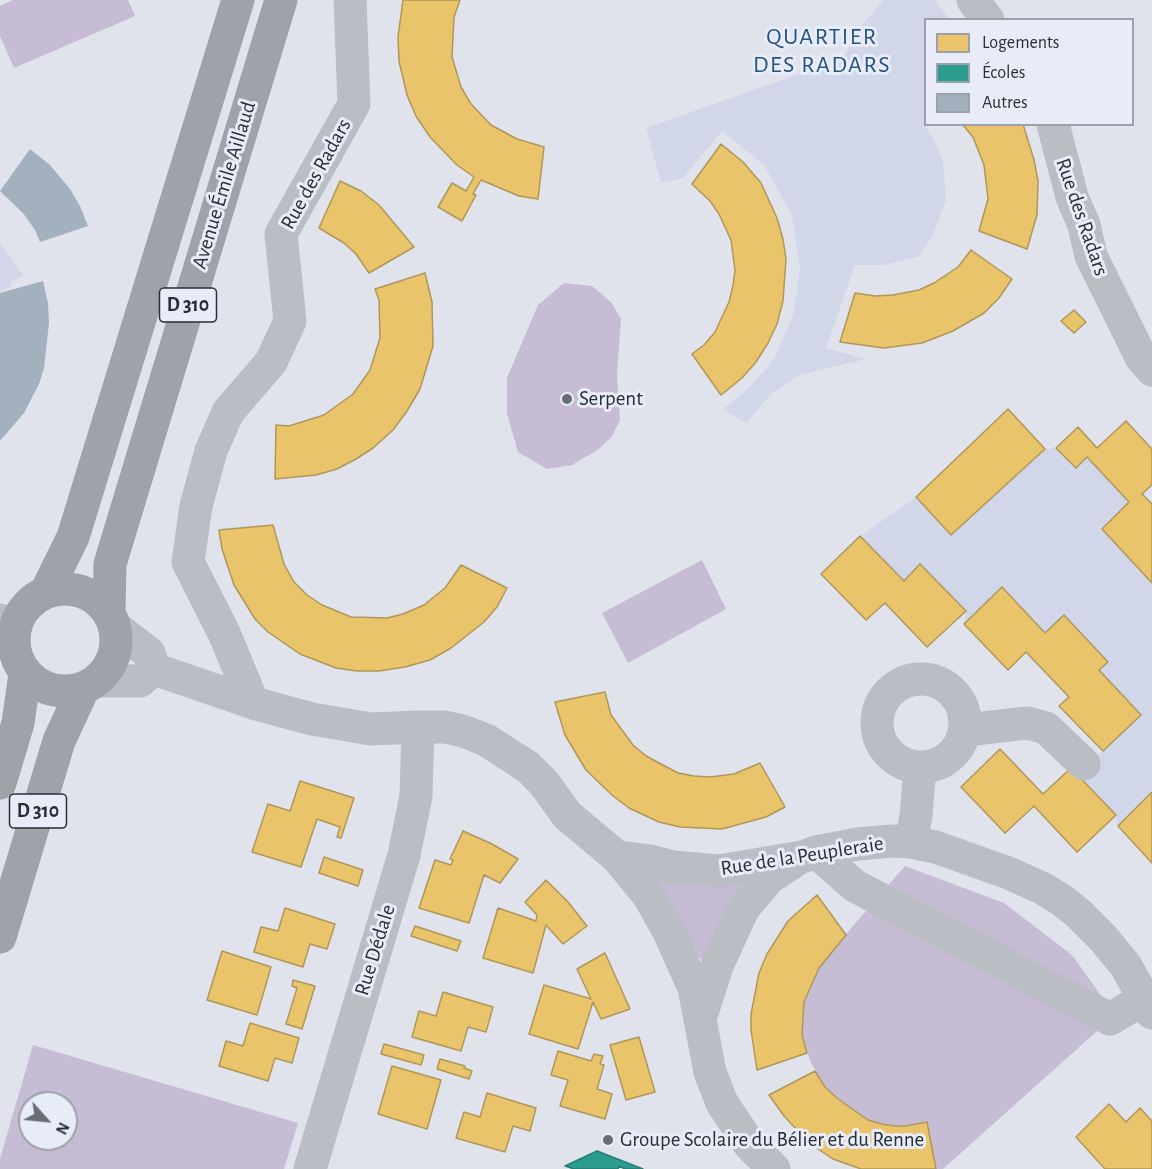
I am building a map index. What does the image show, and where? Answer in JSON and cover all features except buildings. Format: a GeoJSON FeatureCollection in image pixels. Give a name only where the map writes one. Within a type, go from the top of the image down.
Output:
{"type":"FeatureCollection","features":[{"type":"Feature","properties":{"kind":"main road","name":"Avenue Émile Aillaud"},"geometry":{"type":"LineString","coordinates":[[46,592],[74,537],[238,0]]}},
{"type":"Feature","properties":{"kind":"main road","name":"Avenue Émile Aillaud"},"geometry":{"type":"LineString","coordinates":[[111,620],[111,564],[280,0]]}},
{"type":"Feature","properties":{"kind":"main road"},"geometry":{"type":"LineString","coordinates":[[64,589],[81,592],[97,600],[111,620],[116,641],[114,656],[108,669],[90,685],[67,692],[52,690],[37,684],[25,674],[17,659],[8,622],[46,592],[64,589]]}},
{"type":"Feature","properties":{"kind":"main road","name":"D 310"},"geometry":{"type":"LineString","coordinates":[[0,783],[18,723],[25,674]]}},
{"type":"Feature","properties":{"kind":"main road","name":"D 310"},"geometry":{"type":"LineString","coordinates":[[0,937],[59,741],[90,685]]}},
{"type":"Feature","properties":{"kind":"street","name":"Rue des Radars"},"geometry":{"type":"LineString","coordinates":[[253,703],[225,633],[188,562],[196,506],[211,451],[219,432],[228,412],[271,362],[290,321],[281,234],[354,104],[350,0]]}},
{"type":"Feature","properties":{"kind":"street"},"geometry":{"type":"LineString","coordinates":[[973,0],[986,18]]}},
{"type":"Feature","properties":{"kind":"street","name":"Rue des Radars"},"geometry":{"type":"LineString","coordinates":[[1054,126],[1072,197],[1084,225],[1091,256],[1141,357],[1152,370]]}},
{"type":"Feature","properties":{"kind":"street"},"geometry":{"type":"LineString","coordinates":[[111,620],[149,653],[154,669]]}},
{"type":"Feature","properties":{"kind":"street"},"geometry":{"type":"LineString","coordinates":[[154,669],[253,703],[312,719],[371,729],[418,727],[463,731],[486,740],[528,767],[544,783],[567,815],[617,857],[649,896],[669,932],[694,988],[710,1072],[722,1103],[750,1145],[774,1169]]}},
{"type":"Feature","properties":{"kind":"street"},"geometry":{"type":"LineString","coordinates":[[90,685],[140,681],[154,669]]}},
{"type":"Feature","properties":{"kind":"street"},"geometry":{"type":"LineString","coordinates":[[912,678],[934,679],[953,690],[964,708],[966,730],[958,750],[941,763],[920,768],[899,762],[883,747],[876,727],[880,705],[893,688],[912,678]]}},
{"type":"Feature","properties":{"kind":"street"},"geometry":{"type":"LineString","coordinates":[[966,730],[1026,723],[1046,728],[1084,764]]}},
{"type":"Feature","properties":{"kind":"street","name":"Rue Dédale"},"geometry":{"type":"LineString","coordinates":[[310,1169],[404,855],[416,796],[418,727]]}},
{"type":"Feature","properties":{"kind":"street"},"geometry":{"type":"LineString","coordinates":[[911,842],[916,816],[920,768]]}},
{"type":"Feature","properties":{"kind":"street","name":"Rue de la Peupleraie"},"geometry":{"type":"LineString","coordinates":[[617,857],[650,861],[673,867],[719,870],[809,855],[858,844],[891,841],[936,847],[978,861],[1042,888],[1063,901],[1103,938],[1126,966],[1148,1006]]}},
{"type":"Feature","properties":{"kind":"street"},"geometry":{"type":"LineString","coordinates":[[701,1016],[717,966],[743,909],[769,878],[809,855],[855,886],[1110,1019],[1148,1006]]}},
{"type":"Feature","properties":{"kind":"shaded area"},"geometry":{"type":"Polygon","coordinates":[[[13,0],[128,0],[135,16],[14,68],[0,36],[0,6],[13,0]]]}},
{"type":"Feature","properties":{"kind":"shaded area"},"geometry":{"type":"Polygon","coordinates":[[[883,0],[935,0],[948,18],[924,18],[924,126],[935,142],[943,162],[946,200],[932,237],[918,257],[883,265],[855,265],[826,348],[866,359],[799,375],[771,394],[746,423],[723,409],[748,389],[774,359],[793,316],[800,269],[792,215],[764,165],[722,131],[683,178],[661,183],[646,128],[802,73],[821,69],[844,57],[856,33],[883,0]]]}},
{"type":"Feature","properties":{"kind":"shaded area"},"geometry":{"type":"Polygon","coordinates":[[[0,243],[23,275],[11,282],[11,287],[0,291],[0,243]]]}},
{"type":"Feature","properties":{"kind":"shaded area"},"geometry":{"type":"Polygon","coordinates":[[[564,283],[592,286],[611,302],[621,319],[617,374],[620,420],[612,436],[599,449],[572,465],[547,469],[518,452],[507,414],[507,378],[538,305],[564,283]]]}},
{"type":"Feature","properties":{"kind":"shaded area"},"geometry":{"type":"Polygon","coordinates":[[[1056,448],[1076,468],[1087,457],[1129,502],[1102,529],[1152,583],[1152,792],[1118,826],[1116,815],[1071,768],[1084,764],[1103,751],[1141,715],[1099,670],[1108,662],[1064,615],[1045,633],[1002,587],[964,624],[966,611],[921,564],[904,581],[860,536],[916,497],[951,535],[1045,449],[1056,448]]]}},
{"type":"Feature","properties":{"kind":"shaded area"},"geometry":{"type":"Polygon","coordinates":[[[702,560],[726,609],[628,663],[602,613],[702,560]]]}},
{"type":"Feature","properties":{"kind":"shaded area"},"geometry":{"type":"Polygon","coordinates":[[[905,866],[1004,903],[1072,955],[1115,1015],[943,1169],[936,1169],[906,1126],[868,1120],[825,1087],[811,1063],[802,1035],[804,1002],[819,968],[905,866]]]}},
{"type":"Feature","properties":{"kind":"shaded area"},"geometry":{"type":"Polygon","coordinates":[[[752,877],[702,960],[698,957],[657,885],[657,880],[752,877]]]}},
{"type":"Feature","properties":{"kind":"shaded area"},"geometry":{"type":"Polygon","coordinates":[[[33,1045],[298,1123],[284,1169],[0,1169],[0,1159],[18,1097],[18,1151],[78,1151],[78,1091],[20,1091],[33,1045]]]}},
{"type":"Feature","properties":{"kind":"place","name":"Serpent"},"geometry":{"type":"Point","coordinates":[567,399]}},
{"type":"Feature","properties":{"kind":"place","name":"Groupe Scolaire du Bélier et du Renne"},"geometry":{"type":"Point","coordinates":[608,1140]}},
{"type":"Feature","properties":{"kind":"district","name":"QUARTIER DES RADARS"},"geometry":{"type":"Point","coordinates":[822,51]}}]}
